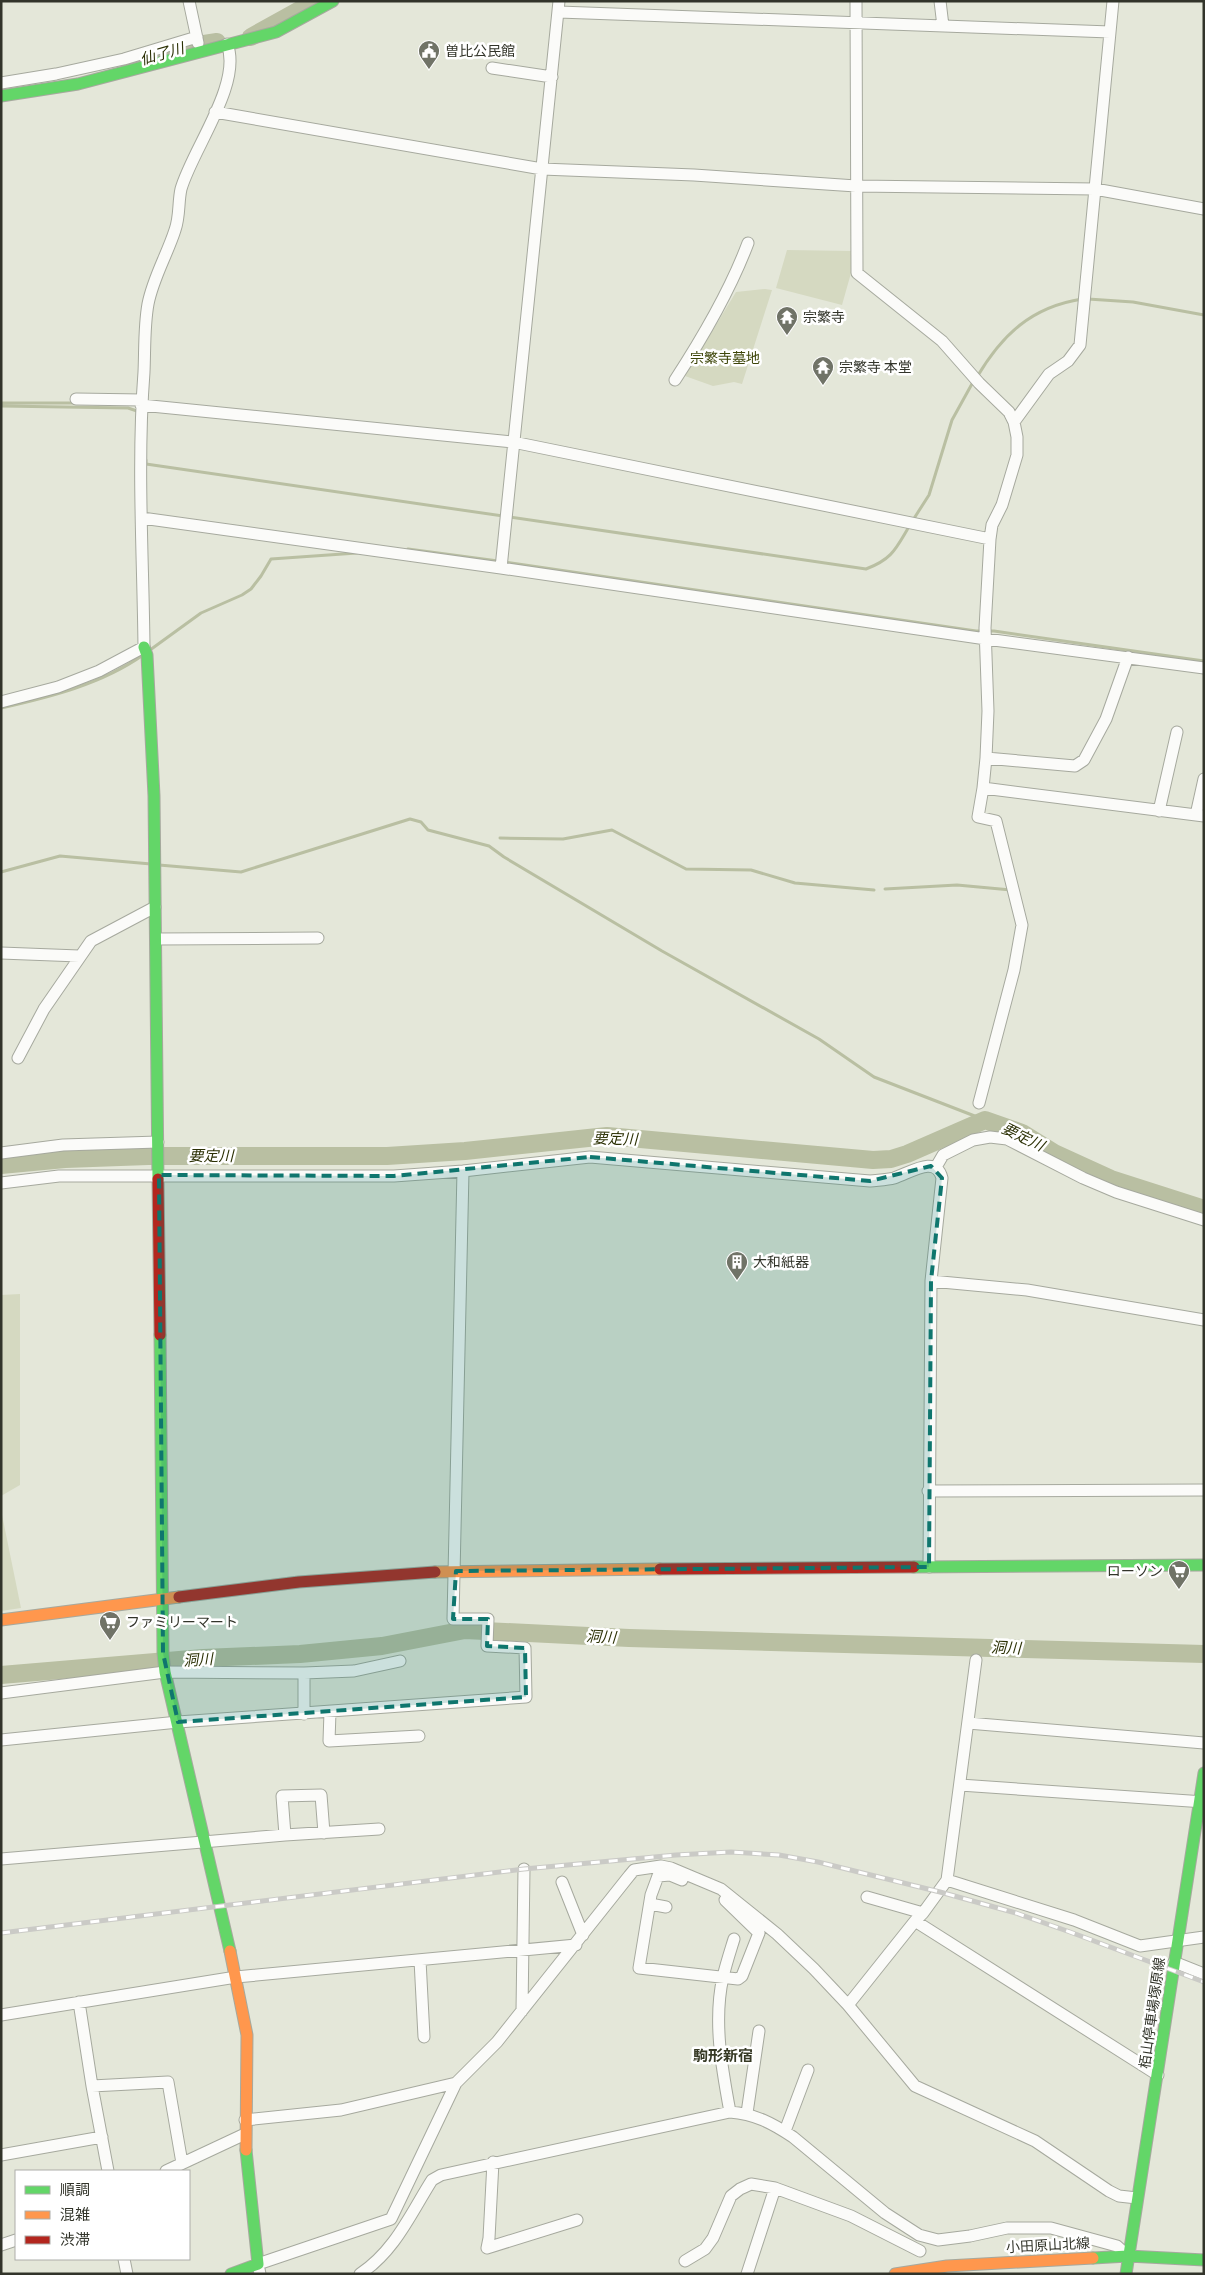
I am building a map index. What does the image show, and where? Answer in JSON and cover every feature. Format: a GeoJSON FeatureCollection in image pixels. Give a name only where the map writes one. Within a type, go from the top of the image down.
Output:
{"type":"FeatureCollection","features":[{"type":"Feature","properties":{"kind":"street"},"geometry":{"type":"LineString","coordinates":[[189,1],[199,52]]}},
{"type":"Feature","properties":{"kind":"street"},"geometry":{"type":"LineString","coordinates":[[1,96],[78,84],[276,32],[333,1]]}},
{"type":"Feature","properties":{"kind":"street"},"geometry":{"type":"LineString","coordinates":[[856,1],[858,272],[942,341],[975,379],[1009,412],[1014,422],[1017,437],[1017,455],[1011,478],[992,525],[990,539],[985,634],[988,711],[986,758],[978,817],[996,821],[1022,925],[1014,970],[979,1103]]}},
{"type":"Feature","properties":{"kind":"street"},"geometry":{"type":"LineString","coordinates":[[940,1],[943,26]]}},
{"type":"Feature","properties":{"kind":"street"},"geometry":{"type":"LineString","coordinates":[[1014,422],[1049,374],[1068,361],[1080,345],[1113,1]]}},
{"type":"Feature","properties":{"kind":"street"},"geometry":{"type":"LineString","coordinates":[[502,562],[559,7],[856,22],[919,31],[943,26],[1110,32]]}},
{"type":"Feature","properties":{"kind":"street"},"geometry":{"type":"LineString","coordinates":[[1,83],[56,74],[124,59],[197,37]]}},
{"type":"Feature","properties":{"kind":"street"},"geometry":{"type":"LineString","coordinates":[[227,44],[231,53],[231,68],[216,112],[181,189],[175,230],[158,272],[148,304],[141,404],[142,518],[145,651],[154,796],[163,1653],[165,1671],[236,1978],[247,2035],[245,2134],[250,2207],[259,2269]]}},
{"type":"Feature","properties":{"kind":"street"},"geometry":{"type":"LineString","coordinates":[[492,68],[552,77]]}},
{"type":"Feature","properties":{"kind":"street"},"geometry":{"type":"LineString","coordinates":[[216,112],[542,169],[694,175],[856,186],[1095,188],[1204,209]]}},
{"type":"Feature","properties":{"kind":"street"},"geometry":{"type":"LineString","coordinates":[[675,380],[734,277],[748,243]]}},
{"type":"Feature","properties":{"kind":"street"},"geometry":{"type":"LineString","coordinates":[[76,399],[513,442],[990,539]]}},
{"type":"Feature","properties":{"kind":"street"},"geometry":{"type":"LineString","coordinates":[[142,518],[362,550],[502,562],[601,583],[985,634],[1204,668]]}},
{"type":"Feature","properties":{"kind":"street"},"geometry":{"type":"LineString","coordinates":[[1,702],[58,687],[145,651]]}},
{"type":"Feature","properties":{"kind":"street"},"geometry":{"type":"LineString","coordinates":[[986,758],[1075,766],[1084,760],[1106,719],[1128,657]]}},
{"type":"Feature","properties":{"kind":"street"},"geometry":{"type":"LineString","coordinates":[[1159,811],[1177,732]]}},
{"type":"Feature","properties":{"kind":"street"},"geometry":{"type":"LineString","coordinates":[[983,788],[1200,816],[1204,779]]}},
{"type":"Feature","properties":{"kind":"street"},"geometry":{"type":"LineString","coordinates":[[18,1058],[44,1009],[91,941],[155,906]]}},
{"type":"Feature","properties":{"kind":"street"},"geometry":{"type":"LineString","coordinates":[[156,939],[318,938]]}},
{"type":"Feature","properties":{"kind":"street"},"geometry":{"type":"LineString","coordinates":[[1,953],[79,956]]}},
{"type":"Feature","properties":{"kind":"street"},"geometry":{"type":"LineString","coordinates":[[936,1167],[943,1155],[973,1140],[990,1137],[1007,1139],[1083,1178],[1116,1192],[1204,1220]]}},
{"type":"Feature","properties":{"kind":"street"},"geometry":{"type":"LineString","coordinates":[[1,1152],[63,1146],[158,1144]]}},
{"type":"Feature","properties":{"kind":"street"},"geometry":{"type":"LineString","coordinates":[[1,1183],[59,1176],[159,1171],[394,1176],[463,1171],[590,1157],[870,1181],[893,1178],[925,1166],[936,1167],[942,1178],[931,1281],[928,1491],[929,1567]]}},
{"type":"Feature","properties":{"kind":"street"},"geometry":{"type":"LineString","coordinates":[[1,1740],[178,1722],[526,1696],[525,1648],[487,1646],[488,1619],[454,1619],[463,1171]]}},
{"type":"Feature","properties":{"kind":"street"},"geometry":{"type":"LineString","coordinates":[[931,1281],[1027,1290],[1204,1320]]}},
{"type":"Feature","properties":{"kind":"street"},"geometry":{"type":"LineString","coordinates":[[928,1491],[1204,1490]]}},
{"type":"Feature","properties":{"kind":"street"},"geometry":{"type":"LineString","coordinates":[[1,1620],[299,1582],[456,1571],[1204,1565]]}},
{"type":"Feature","properties":{"kind":"street"},"geometry":{"type":"LineString","coordinates":[[848,2005],[947,1880],[976,1660]]}},
{"type":"Feature","properties":{"kind":"street"},"geometry":{"type":"LineString","coordinates":[[1,1693],[165,1671],[304,1673],[354,1671],[400,1661]]}},
{"type":"Feature","properties":{"kind":"street"},"geometry":{"type":"LineString","coordinates":[[304,1673],[304,1714]]}},
{"type":"Feature","properties":{"kind":"street"},"geometry":{"type":"LineString","coordinates":[[330,1712],[329,1741],[419,1736]]}},
{"type":"Feature","properties":{"kind":"street"},"geometry":{"type":"LineString","coordinates":[[968,1722],[1204,1743]]}},
{"type":"Feature","properties":{"kind":"street","name":"栢山停車場塚原線"},"geometry":{"type":"LineString","coordinates":[[1126,2274],[1204,1774]]}},
{"type":"Feature","properties":{"kind":"street"},"geometry":{"type":"LineString","coordinates":[[960,1785],[1201,1802]]}},
{"type":"Feature","properties":{"kind":"street"},"geometry":{"type":"LineString","coordinates":[[285,1835],[282,1796],[321,1795],[324,1833]]}},
{"type":"Feature","properties":{"kind":"street"},"geometry":{"type":"LineString","coordinates":[[1,1858],[379,1829]]}},
{"type":"Feature","properties":{"kind":"street"},"geometry":{"type":"LineString","coordinates":[[231,2274],[259,2269],[391,2219],[456,2083],[496,2042],[522,2011],[634,1870],[661,1866],[671,1868],[721,1889],[777,1934],[848,2005],[916,2086],[1035,2141],[1109,2191],[1119,2196],[1137,2198]]}},
{"type":"Feature","properties":{"kind":"street"},"geometry":{"type":"LineString","coordinates":[[522,2011],[524,1869]]}},
{"type":"Feature","properties":{"kind":"street"},"geometry":{"type":"LineString","coordinates":[[707,1883],[702,1888],[670,1875],[658,1876],[650,1904],[638,1968],[734,1980],[742,1976],[759,1933],[725,1901],[721,1889]]}},
{"type":"Feature","properties":{"kind":"street"},"geometry":{"type":"LineString","coordinates":[[947,1880],[1074,1920],[1140,1946],[1204,1937]]}},
{"type":"Feature","properties":{"kind":"street"},"geometry":{"type":"LineString","coordinates":[[562,1882],[583,1935]]}},
{"type":"Feature","properties":{"kind":"street"},"geometry":{"type":"LineString","coordinates":[[867,1897],[919,1917],[1158,2075]]}},
{"type":"Feature","properties":{"kind":"street"},"geometry":{"type":"LineString","coordinates":[[650,1904],[666,1907]]}},
{"type":"Feature","properties":{"kind":"street"},"geometry":{"type":"LineString","coordinates":[[730,2112],[721,2063],[719,2011],[723,1978],[734,1939]]}},
{"type":"Feature","properties":{"kind":"street"},"geometry":{"type":"LineString","coordinates":[[1,2015],[236,1978],[576,1944]]}},
{"type":"Feature","properties":{"kind":"street"},"geometry":{"type":"LineString","coordinates":[[420,1960],[424,2037]]}},
{"type":"Feature","properties":{"kind":"street"},"geometry":{"type":"LineString","coordinates":[[1174,1962],[1204,1974]]}},
{"type":"Feature","properties":{"kind":"street"},"geometry":{"type":"LineString","coordinates":[[79,2002],[108,2170]]}},
{"type":"Feature","properties":{"kind":"street"},"geometry":{"type":"LineString","coordinates":[[747,2113],[759,2031]]}},
{"type":"Feature","properties":{"kind":"street"},"geometry":{"type":"LineString","coordinates":[[785,2132],[808,2070]]}},
{"type":"Feature","properties":{"kind":"street"},"geometry":{"type":"LineString","coordinates":[[92,2086],[168,2082],[182,2164]]}},
{"type":"Feature","properties":{"kind":"street"},"geometry":{"type":"LineString","coordinates":[[245,2120],[341,2110],[456,2083]]}},
{"type":"Feature","properties":{"kind":"street"},"geometry":{"type":"LineString","coordinates":[[360,2274],[385,2252],[399,2236],[432,2180],[441,2175],[493,2162],[730,2112],[747,2113],[761,2118],[785,2132],[885,2213],[919,2235],[938,2240],[970,2236],[1007,2228],[1051,2228],[1117,2246],[1128,2256]]}},
{"type":"Feature","properties":{"kind":"street"},"geometry":{"type":"LineString","coordinates":[[168,2170],[245,2134]]}},
{"type":"Feature","properties":{"kind":"street"},"geometry":{"type":"LineString","coordinates":[[1,2155],[102,2137]]}},
{"type":"Feature","properties":{"kind":"street"},"geometry":{"type":"LineString","coordinates":[[493,2162],[487,2248],[577,2220]]}},
{"type":"Feature","properties":{"kind":"street"},"geometry":{"type":"LineString","coordinates":[[685,2261],[697,2255],[713,2238],[731,2196],[751,2184],[775,2188],[850,2216],[920,2251]]}},
{"type":"Feature","properties":{"kind":"street"},"geometry":{"type":"LineString","coordinates":[[747,2274],[775,2188]]}},
{"type":"Feature","properties":{"kind":"street"},"geometry":{"type":"LineString","coordinates":[[1,2245],[15,2240]]}},
{"type":"Feature","properties":{"kind":"street","name":"小田原山北線"},"geometry":{"type":"LineString","coordinates":[[895,2274],[948,2266],[1015,2268],[1128,2256],[1204,2260]]}},
{"type":"Feature","properties":{"kind":"street"},"geometry":{"type":"LineString","coordinates":[[124,2260],[127,2274]]}},
{"type":"Feature","properties":{"kind":"highlighted area"},"geometry":{"type":"Polygon","coordinates":[[[590,1157],[870,1181],[931,1166],[942,1178],[931,1281],[929,1567],[456,1571],[453,1619],[488,1619],[487,1646],[525,1648],[526,1697],[178,1722],[163,1653],[159,1175],[394,1176],[590,1157]]]}},
{"type":"Feature","properties":{"kind":"green space"},"geometry":{"type":"Polygon","coordinates":[[[787,250],[852,251],[853,266],[842,305],[776,288],[787,250]]]}},
{"type":"Feature","properties":{"kind":"green space","name":"宗繁寺墓地"},"geometry":{"type":"Polygon","coordinates":[[[772,290],[742,384],[734,382],[713,386],[685,376],[736,292],[772,290]]]}},
{"type":"Feature","properties":{"kind":"green space"},"geometry":{"type":"Polygon","coordinates":[[[20,1294],[20,1485],[1,1496],[1,1295],[20,1294]]]}},
{"type":"Feature","properties":{"kind":"green space"},"geometry":{"type":"Polygon","coordinates":[[[1,1510],[21,1608],[1,1611],[1,1510]]]}},
{"type":"Feature","properties":{"kind":"waterway","name":"仙了川"},"geometry":{"type":"LineString","coordinates":[[251,37],[316,1]]}},
{"type":"Feature","properties":{"kind":"waterway","name":"仙了川"},"geometry":{"type":"LineString","coordinates":[[131,63],[185,47],[217,42]]}},
{"type":"Feature","properties":{"kind":"waterway"},"geometry":{"type":"LineString","coordinates":[[977,377],[997,348],[1020,325],[1048,309],[1082,299]]}},
{"type":"Feature","properties":{"kind":"waterway"},"geometry":{"type":"LineString","coordinates":[[1088,299],[1133,302],[1204,315]]}},
{"type":"Feature","properties":{"kind":"waterway"},"geometry":{"type":"LineString","coordinates":[[913,520],[929,495],[952,420],[973,382]]}},
{"type":"Feature","properties":{"kind":"waterway"},"geometry":{"type":"LineString","coordinates":[[1,403],[76,403]]}},
{"type":"Feature","properties":{"kind":"waterway"},"geometry":{"type":"LineString","coordinates":[[1,406],[128,408],[140,412]]}},
{"type":"Feature","properties":{"kind":"waterway"},"geometry":{"type":"LineString","coordinates":[[146,460],[146,464],[866,569],[888,557],[910,525]]}},
{"type":"Feature","properties":{"kind":"waterway"},"geometry":{"type":"LineString","coordinates":[[408,549],[498,561]]}},
{"type":"Feature","properties":{"kind":"waterway"},"geometry":{"type":"LineString","coordinates":[[150,650],[201,613],[242,595],[251,589],[271,559],[357,553]]}},
{"type":"Feature","properties":{"kind":"waterway"},"geometry":{"type":"LineString","coordinates":[[504,562],[976,631],[994,631],[1204,661]]}},
{"type":"Feature","properties":{"kind":"waterway"},"geometry":{"type":"LineString","coordinates":[[1,708],[57,694],[93,682],[143,655]]}},
{"type":"Feature","properties":{"kind":"waterway"},"geometry":{"type":"LineString","coordinates":[[159,865],[241,872],[410,819],[421,822],[428,830],[489,846],[504,857],[662,951],[819,1039],[874,1077],[985,1120]]}},
{"type":"Feature","properties":{"kind":"waterway"},"geometry":{"type":"LineString","coordinates":[[500,838],[563,839],[612,830],[686,869],[751,870],[795,883],[874,890]]}},
{"type":"Feature","properties":{"kind":"waterway"},"geometry":{"type":"LineString","coordinates":[[1,872],[60,856],[151,864]]}},
{"type":"Feature","properties":{"kind":"waterway"},"geometry":{"type":"LineString","coordinates":[[885,889],[957,885],[1011,890]]}},
{"type":"Feature","properties":{"kind":"waterway","name":"要定川"},"geometry":{"type":"LineString","coordinates":[[1,1165],[65,1159],[148,1156],[387,1156],[465,1151],[607,1136],[873,1160],[891,1159],[907,1154],[985,1120],[1022,1133],[1054,1153],[1111,1179],[1204,1209]]}},
{"type":"Feature","properties":{"kind":"waterway","name":"洞川"},"geometry":{"type":"LineString","coordinates":[[1,1675],[203,1658],[300,1654],[382,1646],[465,1630],[629,1638],[1204,1654]]}},
{"type":"Feature","properties":{"kind":"railway"},"geometry":{"type":"LineString","coordinates":[[1,1933],[524,1869],[676,1855],[731,1852],[779,1855],[818,1862],[940,1892],[1016,1913],[1204,1982]]}},
{"type":"Feature","properties":{"kind":"traffic: fast"},"geometry":{"type":"LineString","coordinates":[[1,96],[78,84],[276,32],[333,1]]}},
{"type":"Feature","properties":{"kind":"traffic: fast"},"geometry":{"type":"LineString","coordinates":[[144,647],[147,655],[154,796],[158,1179]]}},
{"type":"Feature","properties":{"kind":"traffic: fast"},"geometry":{"type":"LineString","coordinates":[[160,1335],[163,1653],[165,1672],[230,1951]]}},
{"type":"Feature","properties":{"kind":"traffic: fast"},"geometry":{"type":"LineString","coordinates":[[914,1567],[1204,1565]]}},
{"type":"Feature","properties":{"kind":"traffic: fast"},"geometry":{"type":"LineString","coordinates":[[1126,2274],[1204,1773]]}},
{"type":"Feature","properties":{"kind":"traffic: fast"},"geometry":{"type":"LineString","coordinates":[[231,2274],[258,2264],[246,2150]]}},
{"type":"Feature","properties":{"kind":"traffic: fast"},"geometry":{"type":"LineString","coordinates":[[1093,2258],[1128,2256],[1204,2260]]}},
{"type":"Feature","properties":{"kind":"traffic: slow"},"geometry":{"type":"LineString","coordinates":[[435,1572],[660,1569]]}},
{"type":"Feature","properties":{"kind":"traffic: slow"},"geometry":{"type":"LineString","coordinates":[[1,1620],[179,1597]]}},
{"type":"Feature","properties":{"kind":"traffic: slow"},"geometry":{"type":"LineString","coordinates":[[230,1951],[247,2035],[246,2150]]}},
{"type":"Feature","properties":{"kind":"traffic: slow"},"geometry":{"type":"LineString","coordinates":[[895,2274],[947,2266],[1093,2258]]}},
{"type":"Feature","properties":{"kind":"traffic: jam"},"geometry":{"type":"LineString","coordinates":[[158,1179],[160,1335]]}},
{"type":"Feature","properties":{"kind":"traffic: jam"},"geometry":{"type":"LineString","coordinates":[[660,1569],[914,1567]]}},
{"type":"Feature","properties":{"kind":"traffic: jam"},"geometry":{"type":"LineString","coordinates":[[179,1597],[299,1582],[435,1572]]}},
{"type":"Feature","properties":{"kind":"place","name":"曽比公民館"},"geometry":{"type":"Point","coordinates":[429,70]}},
{"type":"Feature","properties":{"kind":"place","name":"宗繁寺"},"geometry":{"type":"Point","coordinates":[787,336]}},
{"type":"Feature","properties":{"kind":"place","name":"宗繁寺 本堂"},"geometry":{"type":"Point","coordinates":[823,386]}},
{"type":"Feature","properties":{"kind":"place","name":"大和紙器"},"geometry":{"type":"Point","coordinates":[737,1281]}},
{"type":"Feature","properties":{"kind":"place","name":"ローソン"},"geometry":{"type":"Point","coordinates":[1179,1590]}},
{"type":"Feature","properties":{"kind":"place","name":"ファミリーマート"},"geometry":{"type":"Point","coordinates":[110,1641]}},
{"type":"Feature","properties":{"kind":"district","name":"駒形新宿"},"geometry":{"type":"Point","coordinates":[723,2056]}}]}
